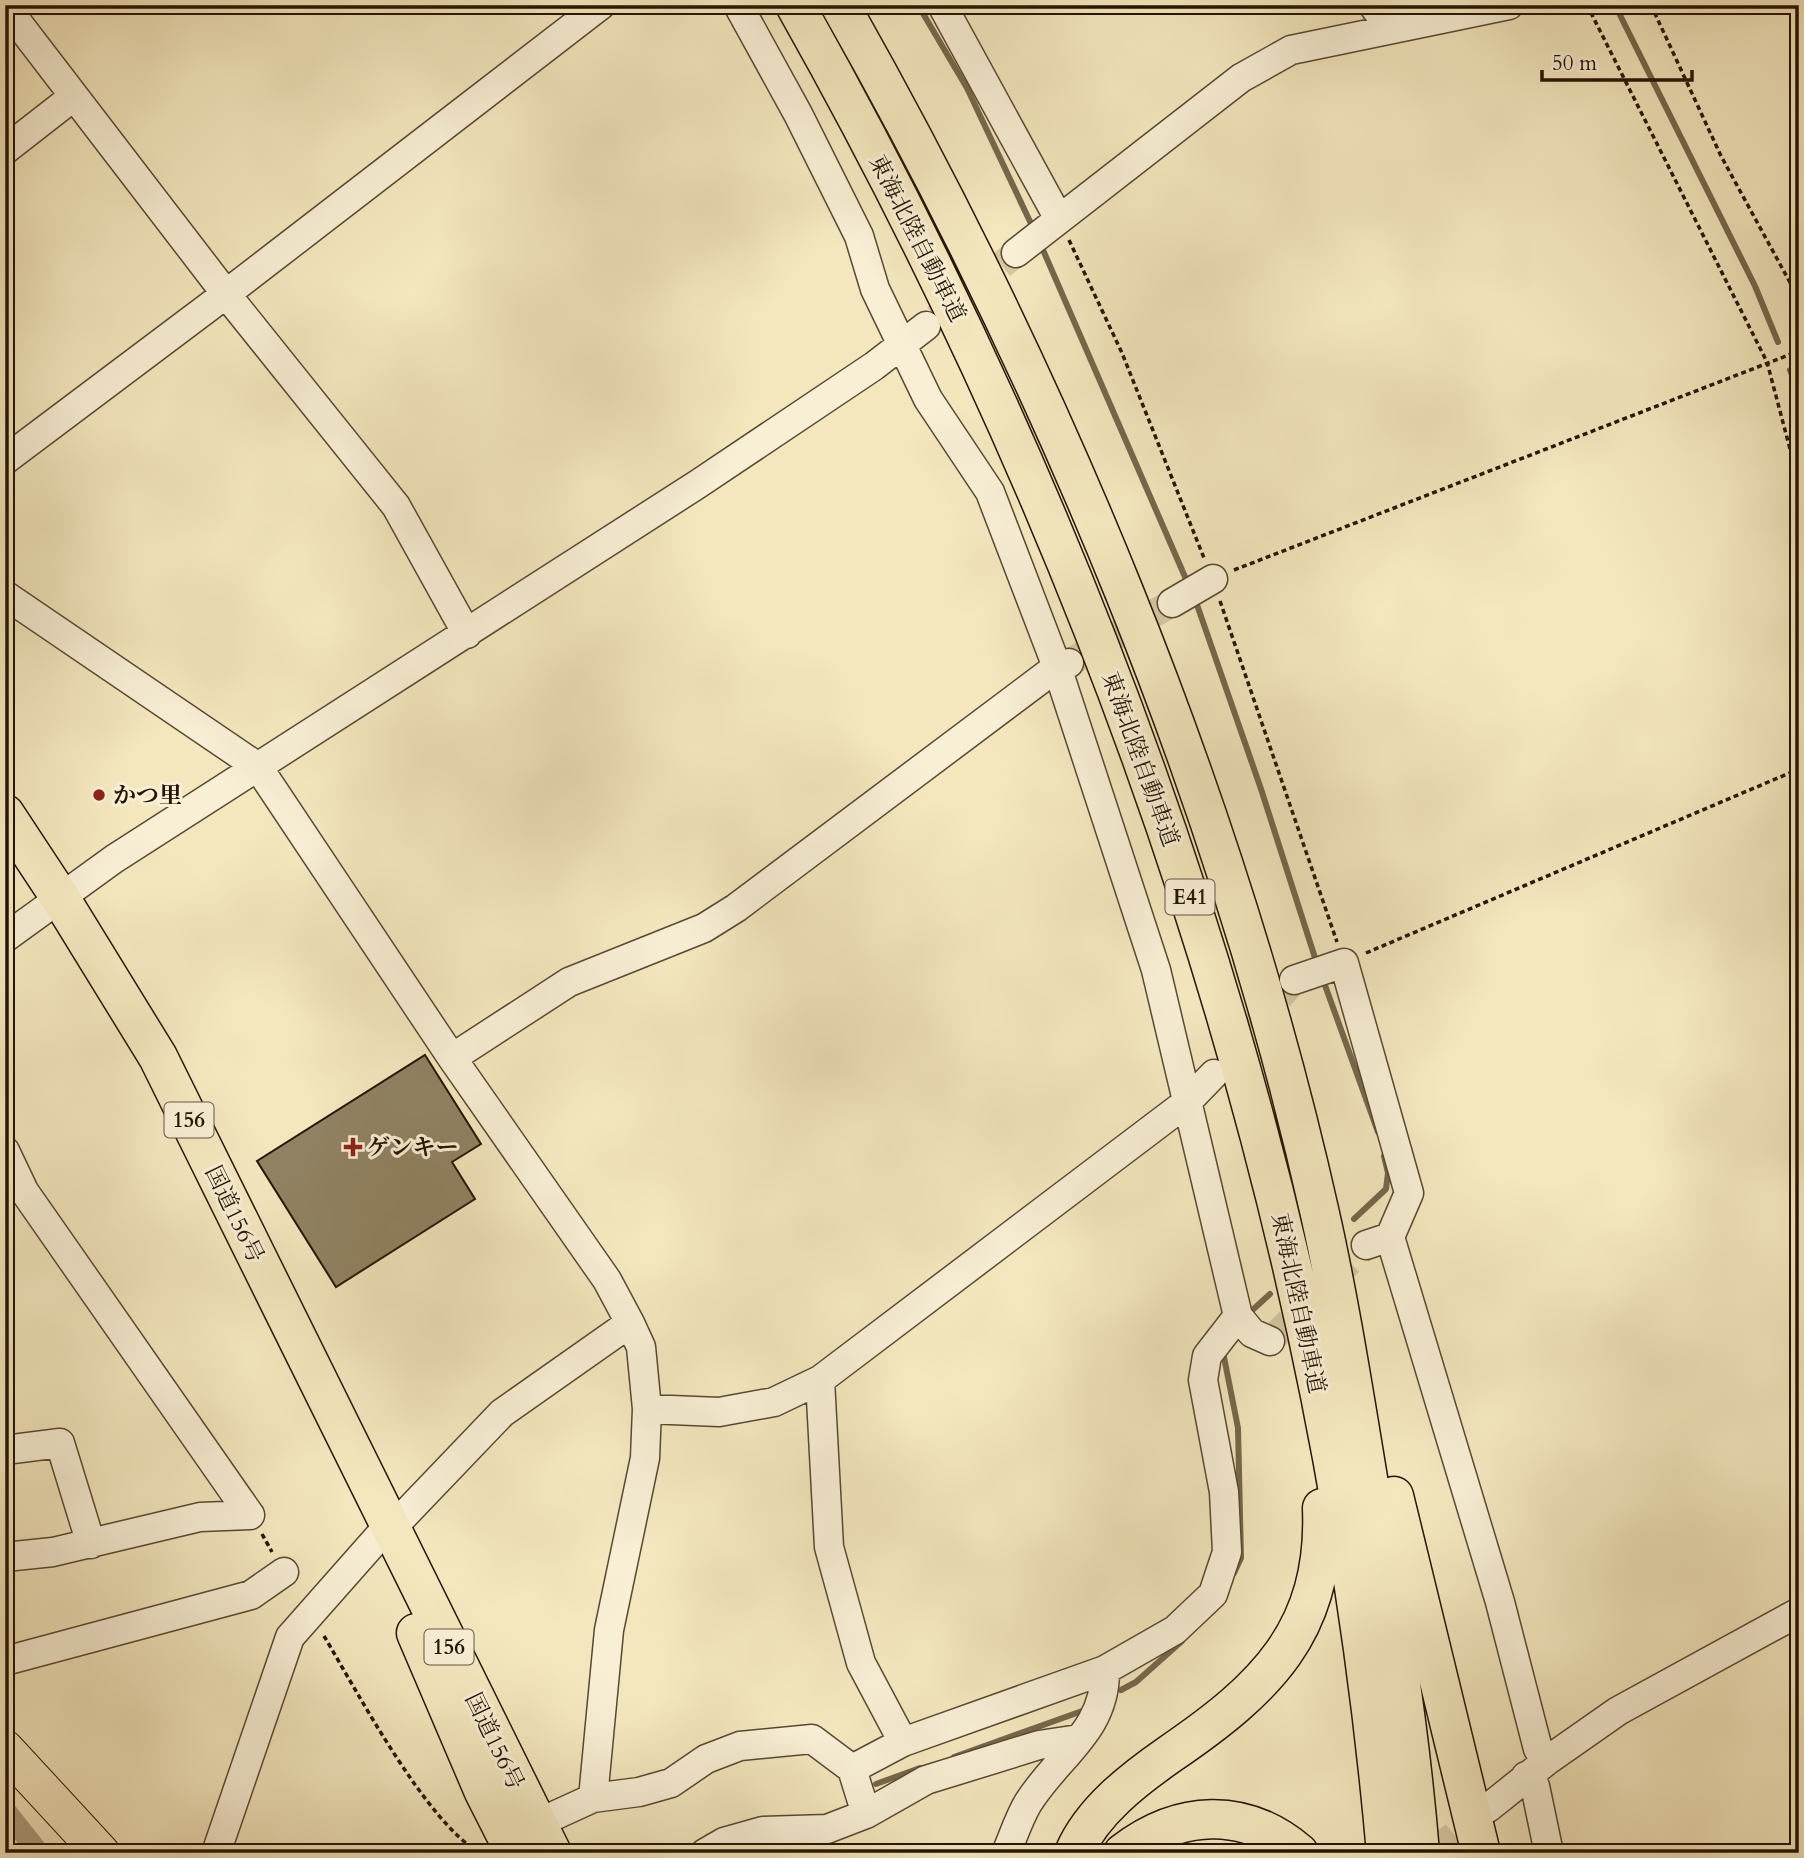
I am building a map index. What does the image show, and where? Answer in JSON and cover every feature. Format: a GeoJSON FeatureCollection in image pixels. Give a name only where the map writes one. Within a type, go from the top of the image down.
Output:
{"type":"FeatureCollection","features":[{"type":"Feature","properties":{"kind":"highway","name":"東海北陸自動車道"},"geometry":{"type":"LineString","coordinates":[[795,5],[940,282],[993,390],[1061,548],[1185,879],[1227,1068],[1285,1231],[1321,1402],[1368,1691],[1386,1853]]}},
{"type":"Feature","properties":{"kind":"highway","name":"東海北陸自動車道"},"geometry":{"type":"LineString","coordinates":[[841,5],[1025,362],[1099,531],[1167,705],[1222,862],[1275,1041],[1320,1213],[1381,1550],[1401,1683],[1420,1853]]}},
{"type":"Feature","properties":{"kind":"highway","name":"国道156号"},"geometry":{"type":"LineString","coordinates":[[5,814],[60,896],[158,1057],[346,1440],[386,1531],[534,1843]]}},
{"type":"Feature","properties":{"kind":"highway"},"geometry":{"type":"LineString","coordinates":[[1074,1853],[1106,1807],[1141,1774],[1229,1713],[1260,1684],[1285,1651],[1304,1617],[1317,1580],[1323,1535],[1321,1479],[1309,1402],[1254,1145],[1227,1068]]}},
{"type":"Feature","properties":{"kind":"highway"},"geometry":{"type":"LineString","coordinates":[[1320,1213],[1420,1595],[1481,1853]]}},
{"type":"Feature","properties":{"kind":"highway"},"geometry":{"type":"LineString","coordinates":[[1123,1853],[1155,1831],[1187,1820],[1219,1818],[1254,1826],[1284,1840],[1299,1853]]}},
{"type":"Feature","properties":{"kind":"main road"},"geometry":{"type":"LineString","coordinates":[[5,1749],[101,1853]]}},
{"type":"Feature","properties":{"kind":"street"},"geometry":{"type":"LineString","coordinates":[[5,460],[226,294],[601,5]]}},
{"type":"Feature","properties":{"kind":"street"},"geometry":{"type":"LineString","coordinates":[[738,5],[798,114],[859,236],[875,289],[928,399],[990,492],[1063,665],[1156,970],[1186,1103],[1249,1326],[1207,1356],[1203,1380],[1224,1492],[1227,1552],[1213,1594],[1175,1630],[1105,1670],[903,1742],[852,1769]]}},
{"type":"Feature","properties":{"kind":"street"},"geometry":{"type":"LineString","coordinates":[[942,5],[1056,221]]}},
{"type":"Feature","properties":{"kind":"street"},"geometry":{"type":"LineString","coordinates":[[1373,5],[1390,29]]}},
{"type":"Feature","properties":{"kind":"street"},"geometry":{"type":"LineString","coordinates":[[1018,251],[1241,78],[1291,50],[1509,5]]}},
{"type":"Feature","properties":{"kind":"street"},"geometry":{"type":"LineString","coordinates":[[5,6],[226,294],[397,506],[467,634]]}},
{"type":"Feature","properties":{"kind":"street"},"geometry":{"type":"LineString","coordinates":[[5,150],[73,97]]}},
{"type":"Feature","properties":{"kind":"street"},"geometry":{"type":"LineString","coordinates":[[5,938],[60,896],[258,766],[467,634],[902,345],[926,326]]}},
{"type":"Feature","properties":{"kind":"street"},"geometry":{"type":"LineString","coordinates":[[5,595],[258,766],[452,1058],[607,1280],[630,1323],[641,1348],[646,1409],[645,1458],[610,1630],[593,1798]]}},
{"type":"Feature","properties":{"kind":"street"},"geometry":{"type":"LineString","coordinates":[[452,1058],[569,982],[704,928],[1063,665]]}},
{"type":"Feature","properties":{"kind":"street"},"geometry":{"type":"LineString","coordinates":[[1319,971],[1409,1193],[1378,1241],[1500,1602],[1538,1749],[1535,1786],[1549,1853]]}},
{"type":"Feature","properties":{"kind":"street"},"geometry":{"type":"LineString","coordinates":[[646,1409],[719,1412],[774,1402],[820,1380],[1186,1103],[1227,1068]]}},
{"type":"Feature","properties":{"kind":"street"},"geometry":{"type":"LineString","coordinates":[[5,1151],[24,1191],[250,1515]]}},
{"type":"Feature","properties":{"kind":"street"},"geometry":{"type":"LineString","coordinates":[[216,1853],[290,1637],[386,1531],[502,1413],[630,1323]]}},
{"type":"Feature","properties":{"kind":"street"},"geometry":{"type":"LineString","coordinates":[[820,1380],[829,1548],[861,1664],[903,1742]]}},
{"type":"Feature","properties":{"kind":"street"},"geometry":{"type":"LineString","coordinates":[[5,1450],[60,1443],[92,1544]]}},
{"type":"Feature","properties":{"kind":"street"},"geometry":{"type":"LineString","coordinates":[[5,1557],[92,1544],[200,1517],[250,1515]]}},
{"type":"Feature","properties":{"kind":"street"},"geometry":{"type":"LineString","coordinates":[[5,1661],[251,1595],[284,1572]]}},
{"type":"Feature","properties":{"kind":"street"},"geometry":{"type":"LineString","coordinates":[[1488,1808],[1537,1768],[1618,1711],[1799,1612]]}},
{"type":"Feature","properties":{"kind":"street"},"geometry":{"type":"LineString","coordinates":[[1006,1853],[1028,1803],[1096,1719],[1105,1688],[1105,1670]]}},
{"type":"Feature","properties":{"kind":"street"},"geometry":{"type":"LineString","coordinates":[[534,1843],[593,1798],[639,1792],[671,1783],[706,1759],[752,1745],[812,1739],[852,1769],[866,1814]]}},
{"type":"Feature","properties":{"kind":"street"},"geometry":{"type":"LineString","coordinates":[[705,1853],[724,1842],[763,1831],[827,1829],[866,1814],[926,1780],[1039,1745],[1079,1739]]}},
{"type":"Feature","properties":{"kind":"path"},"geometry":{"type":"LineString","coordinates":[[1587,5],[1767,362],[1799,483]]}},
{"type":"Feature","properties":{"kind":"path"},"geometry":{"type":"LineString","coordinates":[[1651,5],[1721,156],[1799,299]]}},
{"type":"Feature","properties":{"kind":"path"},"geometry":{"type":"LineString","coordinates":[[1056,221],[1122,353],[1192,591],[1319,971],[1799,769]]}},
{"type":"Feature","properties":{"kind":"path"},"geometry":{"type":"LineString","coordinates":[[1192,591],[1799,351]]}},
{"type":"Feature","properties":{"kind":"path"},"geometry":{"type":"LineString","coordinates":[[250,1515],[284,1572]]}},
{"type":"Feature","properties":{"kind":"path"},"geometry":{"type":"LineString","coordinates":[[310,1614],[408,1773],[463,1843],[480,1853]]}},
{"type":"Feature","properties":{"kind":"building"},"geometry":{"type":"Polygon","coordinates":[[[425,1055],[481,1144],[452,1162],[475,1199],[336,1287],[257,1161],[425,1055]]]}},
{"type":"Feature","properties":{"kind":"waterway"},"geometry":{"type":"LineString","coordinates":[[918,5],[967,88],[1034,230]]}},
{"type":"Feature","properties":{"kind":"waterway"},"geometry":{"type":"LineString","coordinates":[[1615,5],[1755,286],[1778,342]]}},
{"type":"Feature","properties":{"kind":"waterway"},"geometry":{"type":"LineString","coordinates":[[1040,243],[1189,586]]}},
{"type":"Feature","properties":{"kind":"waterway"},"geometry":{"type":"LineString","coordinates":[[1790,370],[1799,393]]}},
{"type":"Feature","properties":{"kind":"waterway"},"geometry":{"type":"LineString","coordinates":[[1195,599],[1261,789],[1317,964]]}},
{"type":"Feature","properties":{"kind":"waterway"},"geometry":{"type":"LineString","coordinates":[[1322,977],[1378,1132]]}},
{"type":"Feature","properties":{"kind":"waterway"},"geometry":{"type":"LineString","coordinates":[[1354,1219],[1386,1189],[1388,1173],[1384,1156]]}},
{"type":"Feature","properties":{"kind":"waterway"},"geometry":{"type":"LineString","coordinates":[[1247,1315],[1270,1294]]}},
{"type":"Feature","properties":{"kind":"waterway"},"geometry":{"type":"LineString","coordinates":[[1223,1352],[1238,1428],[1241,1558],[1234,1573]]}},
{"type":"Feature","properties":{"kind":"waterway"},"geometry":{"type":"LineString","coordinates":[[1121,1690],[1136,1682],[1182,1641]]}},
{"type":"Feature","properties":{"kind":"waterway"},"geometry":{"type":"LineString","coordinates":[[954,1757],[1085,1710]]}},
{"type":"Feature","properties":{"kind":"waterway"},"geometry":{"type":"LineString","coordinates":[[876,1784],[920,1768]]}},
{"type":"Feature","properties":{"kind":"waterway"},"geometry":{"type":"LineString","coordinates":[[5,1810],[39,1853]]}},
{"type":"Feature","properties":{"kind":"tunnel"},"geometry":{"type":"LineString","coordinates":[[936,318],[1016,253]]}},
{"type":"Feature","properties":{"kind":"tunnel"},"geometry":{"type":"LineString","coordinates":[[1069,663],[1172,603]]}},
{"type":"Feature","properties":{"kind":"tunnel"},"geometry":{"type":"LineString","coordinates":[[1225,1061],[1294,980]]}},
{"type":"Feature","properties":{"kind":"tunnel"},"geometry":{"type":"LineString","coordinates":[[1270,1341],[1366,1245]]}},
{"type":"Feature","properties":{"kind":"tunnel"},"geometry":{"type":"LineString","coordinates":[[1433,1853],[1485,1810]]}},
{"type":"Feature","properties":{"kind":"place","name":"かつ里"},"geometry":{"type":"Point","coordinates":[99,795]}},
{"type":"Feature","properties":{"kind":"place","name":"ゲンキー"},"geometry":{"type":"Point","coordinates":[353,1147]}}]}
